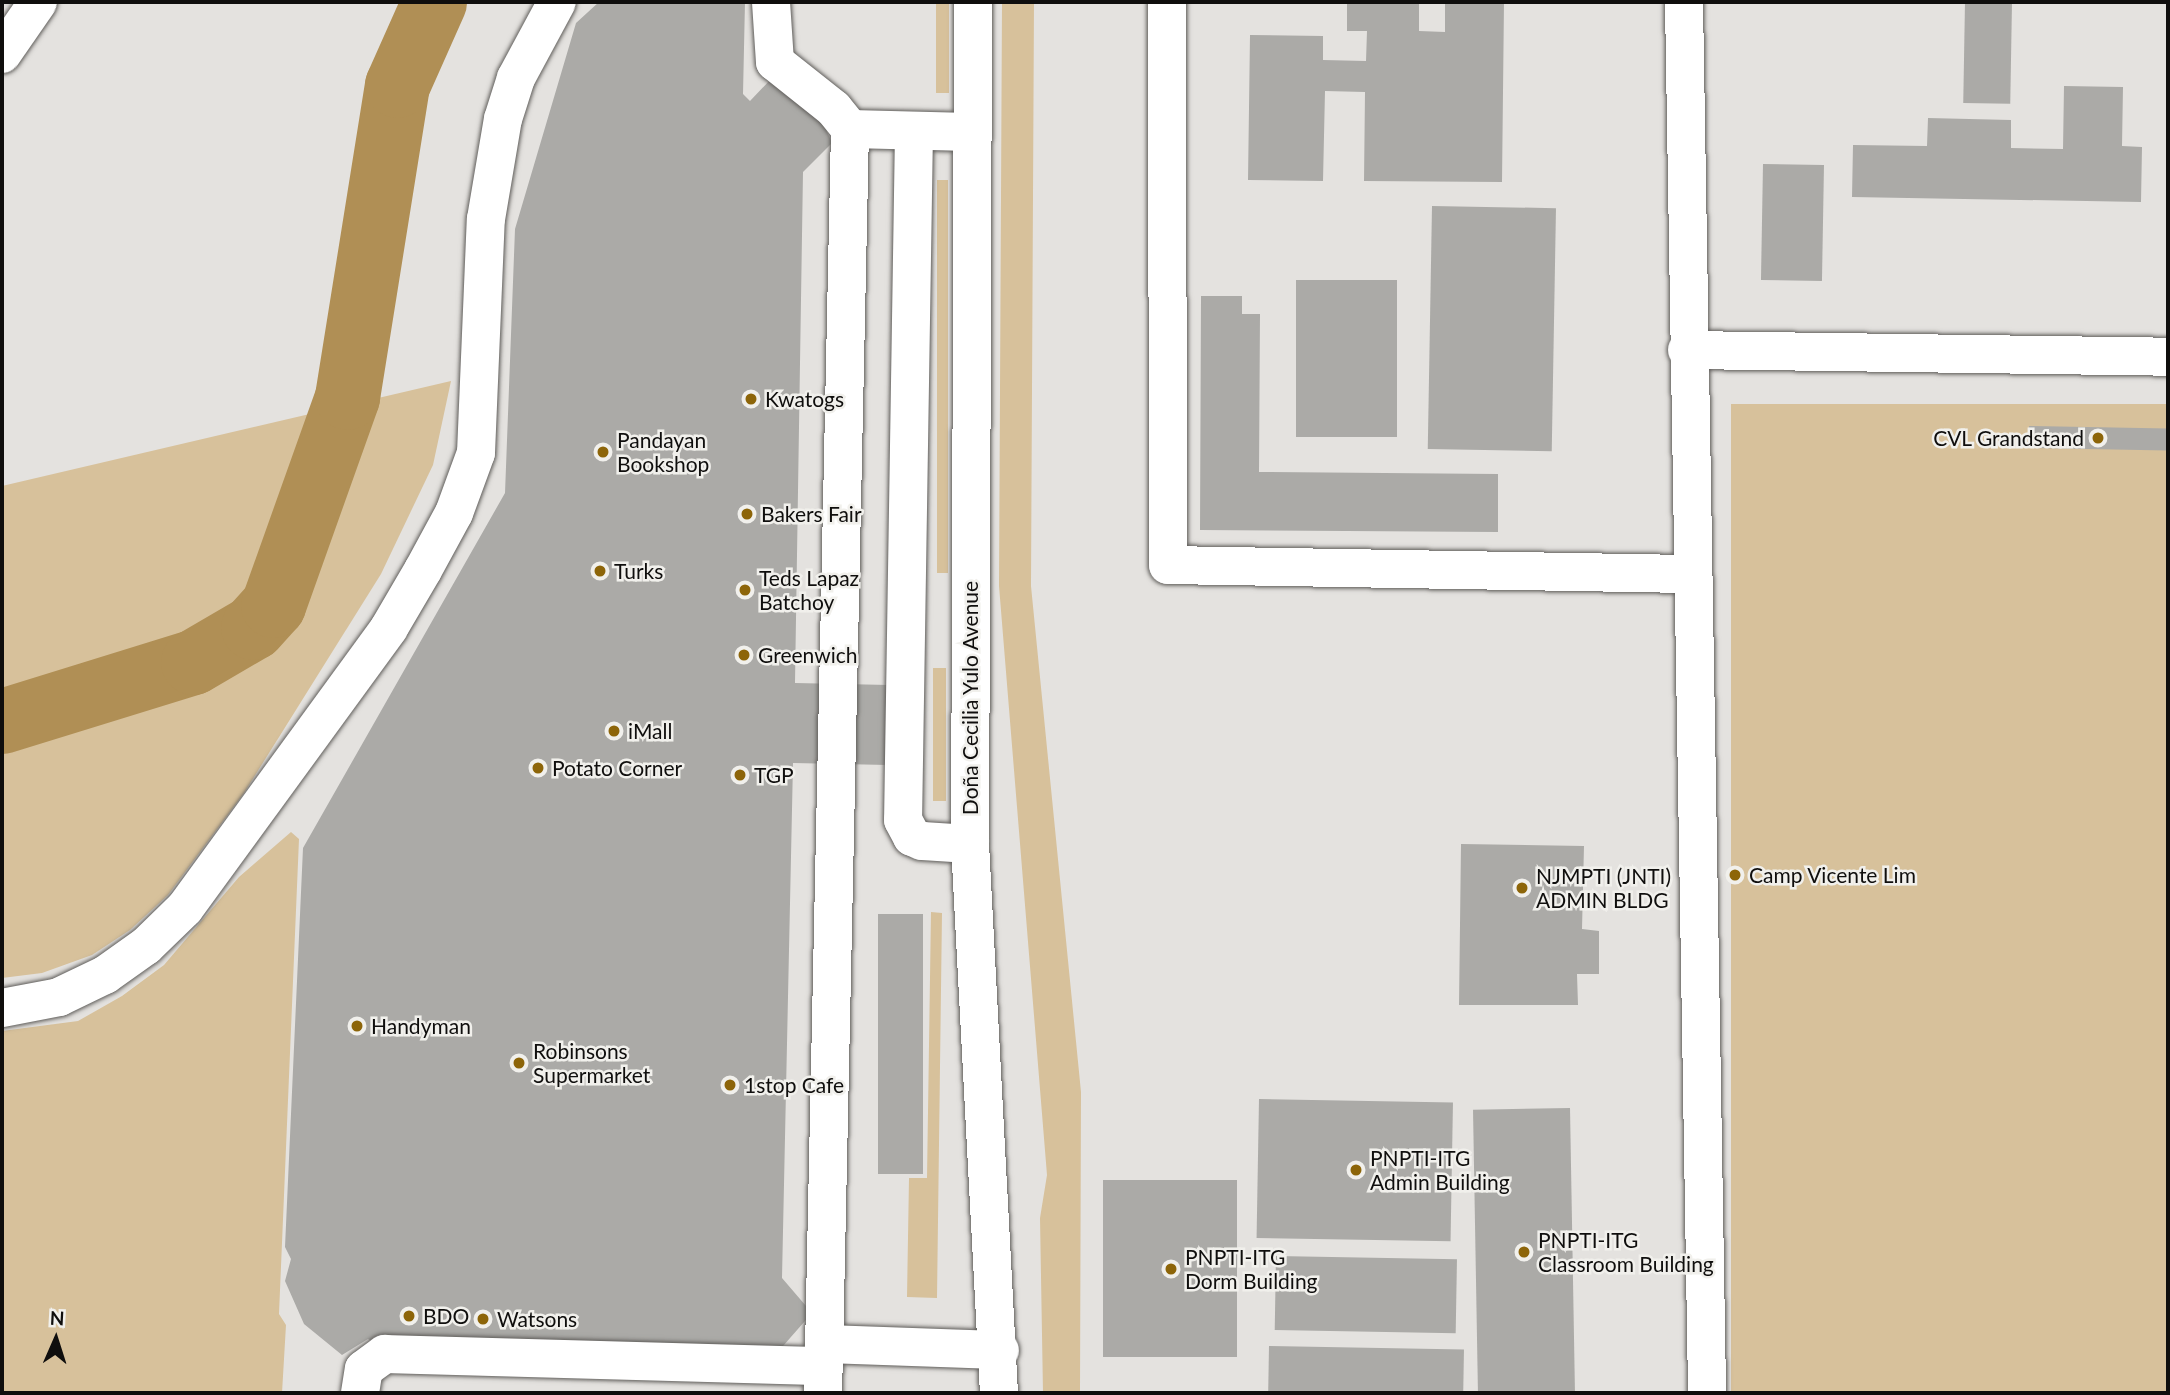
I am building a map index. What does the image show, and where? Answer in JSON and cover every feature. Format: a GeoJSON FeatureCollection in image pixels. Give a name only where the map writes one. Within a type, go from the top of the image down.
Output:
{"type":"FeatureCollection","features":[{"type":"Feature","properties":{"kind":"street"},"geometry":{"type":"LineString","coordinates":[[2,54],[38,2]]}},
{"type":"Feature","properties":{"kind":"street"},"geometry":{"type":"LineString","coordinates":[[2,1008],[59,998],[105,975],[146,946],[185,908],[373,650],[423,570],[454,513],[476,453],[486,219],[503,119],[516,78],[557,2]]}},
{"type":"Feature","properties":{"kind":"street"},"geometry":{"type":"LineString","coordinates":[[771,2],[775,62],[834,109],[850,129],[824,1368]]}},
{"type":"Feature","properties":{"kind":"street","name":"Doña Cecilia Yulo Avenue"},"geometry":{"type":"LineString","coordinates":[[973,2],[970,844],[1000,1350],[999,1393]]}},
{"type":"Feature","properties":{"kind":"street"},"geometry":{"type":"LineString","coordinates":[[1167,2],[1168,565],[1691,574]]}},
{"type":"Feature","properties":{"kind":"street"},"geometry":{"type":"LineString","coordinates":[[1684,2],[1687,350],[1707,1393]]}},
{"type":"Feature","properties":{"kind":"street"},"geometry":{"type":"LineString","coordinates":[[850,129],[971,132]]}},
{"type":"Feature","properties":{"kind":"street"},"geometry":{"type":"LineString","coordinates":[[914,131],[903,820],[912,837],[922,841],[970,844]]}},
{"type":"Feature","properties":{"kind":"street"},"geometry":{"type":"LineString","coordinates":[[1687,350],[2168,357]]}},
{"type":"Feature","properties":{"kind":"street"},"geometry":{"type":"LineString","coordinates":[[359,1393],[364,1369],[386,1354],[824,1368],[1000,1350]]}},
{"type":"Feature","properties":{"kind":"shaded area"},"geometry":{"type":"Polygon","coordinates":[[[936,2],[949,2],[949,93],[936,93],[936,2]]]}},
{"type":"Feature","properties":{"kind":"shaded area"},"geometry":{"type":"Polygon","coordinates":[[[1002,2],[1034,2],[1031,586],[1081,1092],[1080,1393],[1043,1393],[1040,1218],[1047,1175],[999,586],[1002,2]]]}},
{"type":"Feature","properties":{"kind":"shaded area"},"geometry":{"type":"Polygon","coordinates":[[[937,180],[948,180],[948,573],[937,573],[937,180]]]}},
{"type":"Feature","properties":{"kind":"shaded area"},"geometry":{"type":"Polygon","coordinates":[[[451,381],[433,465],[381,574],[244,793],[168,895],[130,930],[92,955],[42,973],[2,978],[2,486],[451,381]]]}},
{"type":"Feature","properties":{"kind":"shaded area"},"geometry":{"type":"Polygon","coordinates":[[[1731,404],[2168,404],[2168,1393],[1731,1393],[1731,404]]]}},
{"type":"Feature","properties":{"kind":"shaded area"},"geometry":{"type":"Polygon","coordinates":[[[933,668],[946,668],[946,801],[933,801],[933,668]]]}},
{"type":"Feature","properties":{"kind":"shaded area"},"geometry":{"type":"Polygon","coordinates":[[[291,832],[299,839],[279,1314],[286,1325],[282,1393],[2,1393],[2,1031],[78,1021],[122,996],[164,965],[239,877],[291,832]]]}},
{"type":"Feature","properties":{"kind":"shaded area"},"geometry":{"type":"Polygon","coordinates":[[[931,912],[942,913],[937,1298],[907,1297],[909,1178],[927,1178],[931,912]]]}},
{"type":"Feature","properties":{"kind":"building","name":"iMall"},"geometry":{"type":"Polygon","coordinates":[[[599,2],[745,2],[743,94],[750,101],[772,78],[825,127],[832,143],[803,172],[795,683],[889,685],[888,765],[793,763],[782,1278],[812,1313],[776,1354],[380,1346],[368,1339],[342,1355],[304,1324],[285,1281],[291,1259],[285,1247],[303,848],[505,493],[515,229],[576,23],[599,2]]]}},
{"type":"Feature","properties":{"kind":"building"},"geometry":{"type":"Polygon","coordinates":[[[1347,2],[1419,2],[1419,31],[1445,32],[1445,2],[1504,2],[1502,182],[1364,181],[1365,92],[1325,91],[1323,181],[1248,180],[1250,35],[1323,36],[1323,60],[1366,61],[1367,31],[1347,31],[1347,2]]]}},
{"type":"Feature","properties":{"kind":"building"},"geometry":{"type":"Polygon","coordinates":[[[1965,2],[2012,3],[2010,104],[1963,103],[1965,2]]]}},
{"type":"Feature","properties":{"kind":"building"},"geometry":{"type":"Polygon","coordinates":[[[2064,86],[2123,87],[2122,146],[2142,147],[2141,202],[1852,197],[1853,145],[1927,146],[1928,118],[2011,120],[2011,148],[2063,149],[2064,86]]]}},
{"type":"Feature","properties":{"kind":"building"},"geometry":{"type":"Polygon","coordinates":[[[1763,164],[1824,165],[1822,281],[1761,280],[1763,164]]]}},
{"type":"Feature","properties":{"kind":"building"},"geometry":{"type":"Polygon","coordinates":[[[1432,206],[1556,208],[1552,451],[1428,449],[1432,206]]]}},
{"type":"Feature","properties":{"kind":"building"},"geometry":{"type":"Polygon","coordinates":[[[1296,280],[1397,280],[1397,437],[1296,437],[1296,280]]]}},
{"type":"Feature","properties":{"kind":"building"},"geometry":{"type":"Polygon","coordinates":[[[1201,296],[1242,296],[1242,314],[1260,314],[1259,472],[1498,474],[1498,532],[1200,530],[1201,296]]]}},
{"type":"Feature","properties":{"kind":"building","name":"CVL Grandstand"},"geometry":{"type":"Polygon","coordinates":[[[2029,426],[2168,428],[2168,450],[2029,448],[2029,426]]]}},
{"type":"Feature","properties":{"kind":"building","name":"NJMPTI (JNTI) ADMIN BLDG"},"geometry":{"type":"Polygon","coordinates":[[[1461,844],[1584,846],[1582,929],[1599,931],[1599,974],[1577,974],[1578,1005],[1459,1005],[1461,844]]]}},
{"type":"Feature","properties":{"kind":"building"},"geometry":{"type":"Polygon","coordinates":[[[878,914],[923,914],[923,1174],[878,1174],[878,914]]]}},
{"type":"Feature","properties":{"kind":"building","name":"PNPTI-ITG Admin Building"},"geometry":{"type":"Polygon","coordinates":[[[1259,1099],[1453,1102],[1451,1241],[1257,1238],[1259,1099]]]}},
{"type":"Feature","properties":{"kind":"building","name":"PNPTI-ITG Classroom Building"},"geometry":{"type":"Polygon","coordinates":[[[1570,1108],[1575,1393],[1478,1393],[1473,1110],[1570,1108]]]}},
{"type":"Feature","properties":{"kind":"building","name":"PNPTI-ITG Dorm Building"},"geometry":{"type":"Polygon","coordinates":[[[1103,1180],[1237,1180],[1237,1357],[1103,1357],[1103,1180]]]}},
{"type":"Feature","properties":{"kind":"building","name":"PNPTI-ITG Dorm Building"},"geometry":{"type":"Polygon","coordinates":[[[1276,1256],[1457,1259],[1456,1333],[1275,1330],[1276,1256]]]}},
{"type":"Feature","properties":{"kind":"building","name":"PNPTI-ITG Dorm Building"},"geometry":{"type":"Polygon","coordinates":[[[1269,1346],[1464,1349],[1463,1393],[1268,1393],[1269,1346]]]}},
{"type":"Feature","properties":{"kind":"waterway"},"geometry":{"type":"LineString","coordinates":[[2,721],[193,662],[253,627],[273,605],[347,397],[397,85],[434,2]]}},
{"type":"Feature","properties":{"kind":"place","name":"Kwatogs"},"geometry":{"type":"Point","coordinates":[751,399]}},
{"type":"Feature","properties":{"kind":"place","name":"CVL Grandstand"},"geometry":{"type":"Point","coordinates":[2098,438]}},
{"type":"Feature","properties":{"kind":"place","name":"Pandayan Bookshop"},"geometry":{"type":"Point","coordinates":[603,452]}},
{"type":"Feature","properties":{"kind":"place","name":"Bakers Fair"},"geometry":{"type":"Point","coordinates":[747,514]}},
{"type":"Feature","properties":{"kind":"place","name":"Turks"},"geometry":{"type":"Point","coordinates":[600,571]}},
{"type":"Feature","properties":{"kind":"place","name":"Teds Lapaz Batchoy"},"geometry":{"type":"Point","coordinates":[745,590]}},
{"type":"Feature","properties":{"kind":"place","name":"Greenwich"},"geometry":{"type":"Point","coordinates":[744,655]}},
{"type":"Feature","properties":{"kind":"place","name":"iMall"},"geometry":{"type":"Point","coordinates":[614,731]}},
{"type":"Feature","properties":{"kind":"place","name":"Potato Corner"},"geometry":{"type":"Point","coordinates":[538,768]}},
{"type":"Feature","properties":{"kind":"place","name":"TGP"},"geometry":{"type":"Point","coordinates":[740,775]}},
{"type":"Feature","properties":{"kind":"place","name":"Camp Vicente Lim"},"geometry":{"type":"Point","coordinates":[1735,875]}},
{"type":"Feature","properties":{"kind":"place","name":"NJMPTI (JNTI) ADMIN BLDG"},"geometry":{"type":"Point","coordinates":[1522,888]}},
{"type":"Feature","properties":{"kind":"place","name":"Handyman"},"geometry":{"type":"Point","coordinates":[357,1026]}},
{"type":"Feature","properties":{"kind":"place","name":"Robinsons Supermarket"},"geometry":{"type":"Point","coordinates":[519,1063]}},
{"type":"Feature","properties":{"kind":"place","name":"1stop Cafe"},"geometry":{"type":"Point","coordinates":[730,1085]}},
{"type":"Feature","properties":{"kind":"place","name":"PNPTI-ITG Admin Building"},"geometry":{"type":"Point","coordinates":[1356,1170]}},
{"type":"Feature","properties":{"kind":"place","name":"PNPTI-ITG Classroom Building"},"geometry":{"type":"Point","coordinates":[1524,1252]}},
{"type":"Feature","properties":{"kind":"place","name":"PNPTI-ITG Dorm Building"},"geometry":{"type":"Point","coordinates":[1171,1269]}},
{"type":"Feature","properties":{"kind":"place","name":"BDO"},"geometry":{"type":"Point","coordinates":[409,1316]}},
{"type":"Feature","properties":{"kind":"place","name":"Watsons"},"geometry":{"type":"Point","coordinates":[483,1319]}}]}
